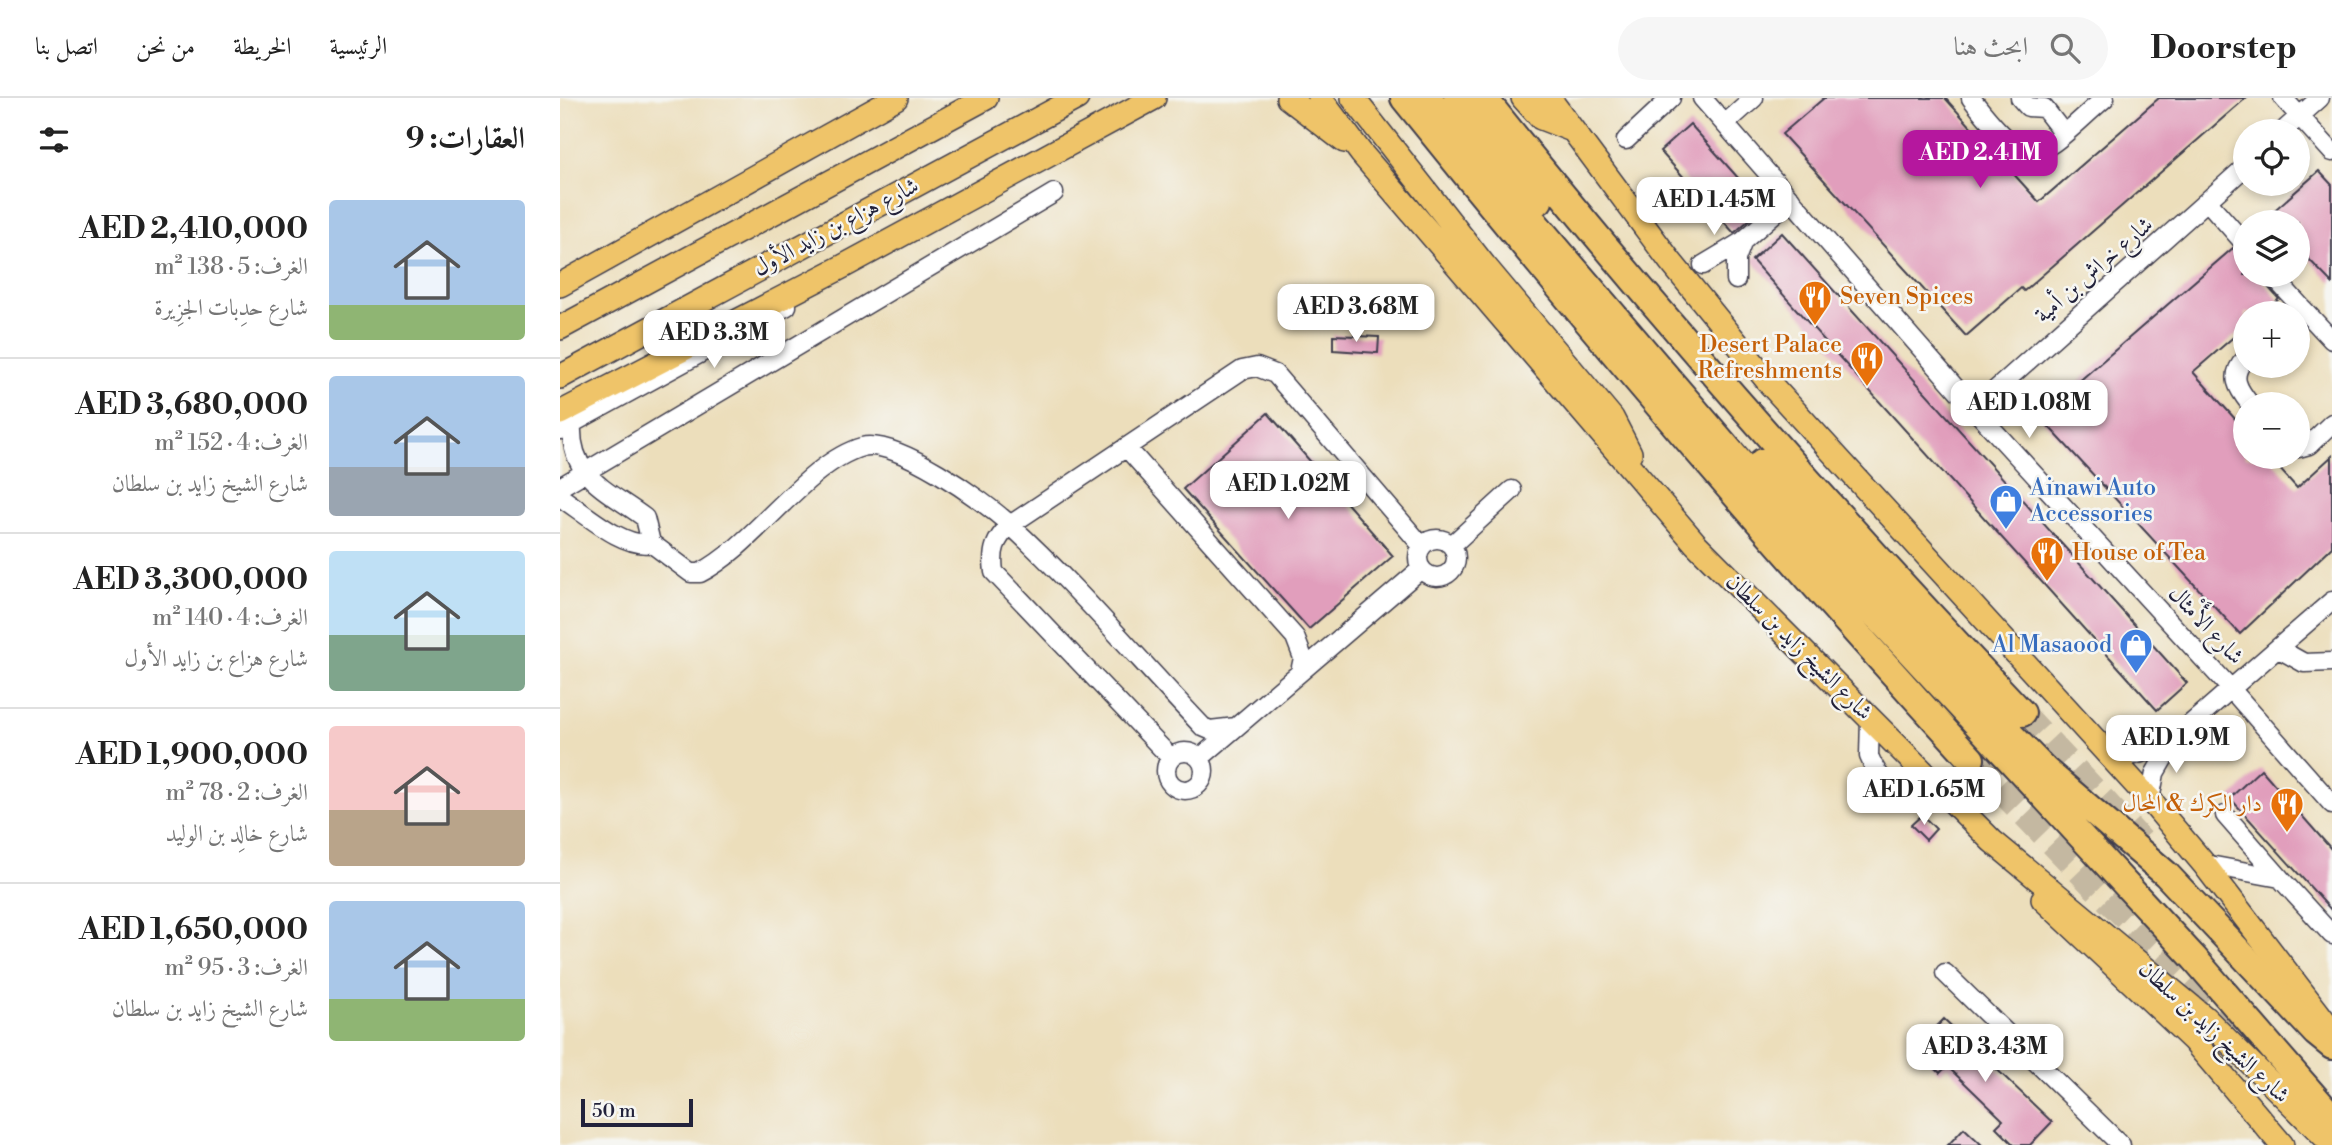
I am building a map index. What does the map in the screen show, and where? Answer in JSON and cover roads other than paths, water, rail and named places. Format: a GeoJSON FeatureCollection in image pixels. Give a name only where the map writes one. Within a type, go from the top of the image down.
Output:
{"type":"FeatureCollection","features":[{"type":"Feature","properties":{"kind":"highway","name":"شارع الشيخ زايد بن سلطان"},"geometry":{"type":"LineString","coordinates":[[1404,98],[1643,389],[1780,548],[1971,759]]}},
{"type":"Feature","properties":{"kind":"highway"},"geometry":{"type":"LineString","coordinates":[[1428,98],[1807,541],[2216,982],[2329,1110]]}},
{"type":"Feature","properties":{"kind":"highway"},"geometry":{"type":"LineString","coordinates":[[1457,98],[1695,388],[2010,734],[2045,770],[2166,874],[2316,1033],[2332,1046]]}},
{"type":"Feature","properties":{"kind":"highway"},"geometry":{"type":"LineString","coordinates":[[1484,98],[1656,307],[1775,445],[2022,713]]}},
{"type":"Feature","properties":{"kind":"main road"},"geometry":{"type":"LineString","coordinates":[[560,285],[896,98]]}},
{"type":"Feature","properties":{"kind":"main road","name":"شارع هزاع بن زايد الأول"},"geometry":{"type":"LineString","coordinates":[[560,328],[986,98]]}},
{"type":"Feature","properties":{"kind":"main road","name":"شارع هزاع بن زايد الأول"},"geometry":{"type":"LineString","coordinates":[[560,377],[1077,98]]}},
{"type":"Feature","properties":{"kind":"main road"},"geometry":{"type":"LineString","coordinates":[[564,423],[842,267],[1154,98]]}},
{"type":"Feature","properties":{"kind":"main road"},"geometry":{"type":"LineString","coordinates":[[1288,98],[1361,153]]}},
{"type":"Feature","properties":{"kind":"main road","name":"شارع الشيخ زايد بن سلطان"},"geometry":{"type":"LineString","coordinates":[[1320,98],[1361,153],[1696,544],[1993,841],[2195,1010],[2332,1143]]}},
{"type":"Feature","properties":{"kind":"main road"},"geometry":{"type":"LineString","coordinates":[[1332,98],[1361,153]]}},
{"type":"Feature","properties":{"kind":"main road"},"geometry":{"type":"LineString","coordinates":[[1353,98],[1484,265],[1612,418],[1644,483]]}},
{"type":"Feature","properties":{"kind":"main road"},"geometry":{"type":"LineString","coordinates":[[1523,98],[1541,118],[1572,130]]}},
{"type":"Feature","properties":{"kind":"main road"},"geometry":{"type":"LineString","coordinates":[[1549,98],[1670,261],[1771,385],[2150,800],[2204,864],[2332,1031]]}},
{"type":"Feature","properties":{"kind":"main road"},"geometry":{"type":"LineString","coordinates":[[1993,841],[2058,915],[2193,1040],[2283,1145]]}},
{"type":"Feature","properties":{"kind":"street"},"geometry":{"type":"LineString","coordinates":[[1626,140],[1671,98]]}},
{"type":"Feature","properties":{"kind":"street","name":"شارع الأَمْثال"},"geometry":{"type":"LineString","coordinates":[[1702,98],[1974,409],[2231,689],[2332,804]]}},
{"type":"Feature","properties":{"kind":"street"},"geometry":{"type":"LineString","coordinates":[[1726,123],[1754,98]]}},
{"type":"Feature","properties":{"kind":"street"},"geometry":{"type":"LineString","coordinates":[[1971,98],[2024,152],[2045,150],[2105,98]]}},
{"type":"Feature","properties":{"kind":"street"},"geometry":{"type":"LineString","coordinates":[[2020,98],[2028,107],[2048,103],[2064,134]]}},
{"type":"Feature","properties":{"kind":"street"},"geometry":{"type":"LineString","coordinates":[[2283,98],[2332,152]]}},
{"type":"Feature","properties":{"kind":"street"},"geometry":{"type":"LineString","coordinates":[[2297,119],[2320,98]]}},
{"type":"Feature","properties":{"kind":"street","name":"شارع خراش بن أمية"},"geometry":{"type":"LineString","coordinates":[[1974,409],[2233,178]]}},
{"type":"Feature","properties":{"kind":"street"},"geometry":{"type":"LineString","coordinates":[[560,487],[1054,193]]}},
{"type":"Feature","properties":{"kind":"street"},"geometry":{"type":"LineString","coordinates":[[1703,265],[1743,241],[1791,199]]}},
{"type":"Feature","properties":{"kind":"street"},"geometry":{"type":"LineString","coordinates":[[2208,202],[2233,230]]}},
{"type":"Feature","properties":{"kind":"street"},"geometry":{"type":"LineString","coordinates":[[1736,279],[1736,259],[1743,241]]}},
{"type":"Feature","properties":{"kind":"street"},"geometry":{"type":"LineString","coordinates":[[2281,287],[2292,301]]}},
{"type":"Feature","properties":{"kind":"street"},"geometry":{"type":"LineString","coordinates":[[2310,320],[2332,341]]}},
{"type":"Feature","properties":{"kind":"street"},"geometry":{"type":"LineString","coordinates":[[1171,758],[994,572],[992,554],[998,538],[1010,525],[1241,370],[1257,367],[1275,374],[1422,545]]}},
{"type":"Feature","properties":{"kind":"street"},"geometry":{"type":"LineString","coordinates":[[564,423],[582,472],[645,519],[651,543],[691,573],[700,573],[831,463],[864,446],[879,445],[895,450],[970,494],[1010,525],[1203,727],[1209,730],[1236,727]]}},
{"type":"Feature","properties":{"kind":"street"},"geometry":{"type":"LineString","coordinates":[[2310,444],[2332,423]]}},
{"type":"Feature","properties":{"kind":"street"},"geometry":{"type":"LineString","coordinates":[[1126,447],[1296,638],[1303,657],[1300,672]]}},
{"type":"Feature","properties":{"kind":"street"},"geometry":{"type":"LineString","coordinates":[[1451,545],[1512,490]]}},
{"type":"Feature","properties":{"kind":"street"},"geometry":{"type":"LineString","coordinates":[[560,497],[627,542],[640,545],[651,543]]}},
{"type":"Feature","properties":{"kind":"street"},"geometry":{"type":"LineString","coordinates":[[1440,539],[1451,545],[1456,564],[1448,574],[1430,576],[1421,569],[1418,557],[1422,545],[1440,539]]}},
{"type":"Feature","properties":{"kind":"street"},"geometry":{"type":"LineString","coordinates":[[1200,758],[1421,569]]}},
{"type":"Feature","properties":{"kind":"street"},"geometry":{"type":"LineString","coordinates":[[2104,749],[2118,754],[2149,753],[2176,738],[2332,601]]}},
{"type":"Feature","properties":{"kind":"street"},"geometry":{"type":"LineString","coordinates":[[2279,649],[2304,663],[2332,662]]}},
{"type":"Feature","properties":{"kind":"street"},"geometry":{"type":"LineString","coordinates":[[1870,718],[1868,756],[1893,788],[1910,796],[1944,792]]}},
{"type":"Feature","properties":{"kind":"street"},"geometry":{"type":"LineString","coordinates":[[2150,800],[2161,761],[2176,738]]}},
{"type":"Feature","properties":{"kind":"street"},"geometry":{"type":"LineString","coordinates":[[1171,758],[1188,752],[1200,758]]}},
{"type":"Feature","properties":{"kind":"street"},"geometry":{"type":"LineString","coordinates":[[1171,758],[1166,776],[1173,786],[1185,790],[1196,787],[1204,776],[1200,758]]}},
{"type":"Feature","properties":{"kind":"street"},"geometry":{"type":"LineString","coordinates":[[2225,815],[2332,935]]}},
{"type":"Feature","properties":{"kind":"street"},"geometry":{"type":"LineString","coordinates":[[2204,864],[2280,878]]}},
{"type":"Feature","properties":{"kind":"street"},"geometry":{"type":"LineString","coordinates":[[1945,972],[2121,1145]]}},
{"type":"Feature","properties":{"kind":"tunnel"},"geometry":{"type":"LineString","coordinates":[[2022,713],[2141,841]]}},
{"type":"Feature","properties":{"kind":"tunnel"},"geometry":{"type":"LineString","coordinates":[[1971,759],[2100,892],[2249,1037]]}},
{"type":"Feature","properties":{"kind":"place","name":"Seven Spices"},"geometry":{"type":"Point","coordinates":[1815,327]}},
{"type":"Feature","properties":{"kind":"place","name":"Desert Palace Refreshments"},"geometry":{"type":"Point","coordinates":[1867,388]}},
{"type":"Feature","properties":{"kind":"place","name":"Ainawi Auto Accessories"},"geometry":{"type":"Point","coordinates":[2006,531]}},
{"type":"Feature","properties":{"kind":"place","name":"House of Tea"},"geometry":{"type":"Point","coordinates":[2047,583]}},
{"type":"Feature","properties":{"kind":"place","name":"Al Masaood"},"geometry":{"type":"Point","coordinates":[2136,675]}},
{"type":"Feature","properties":{"kind":"place","name":"دار الكرك & المحال"},"geometry":{"type":"Point","coordinates":[2287,834]}}]}
